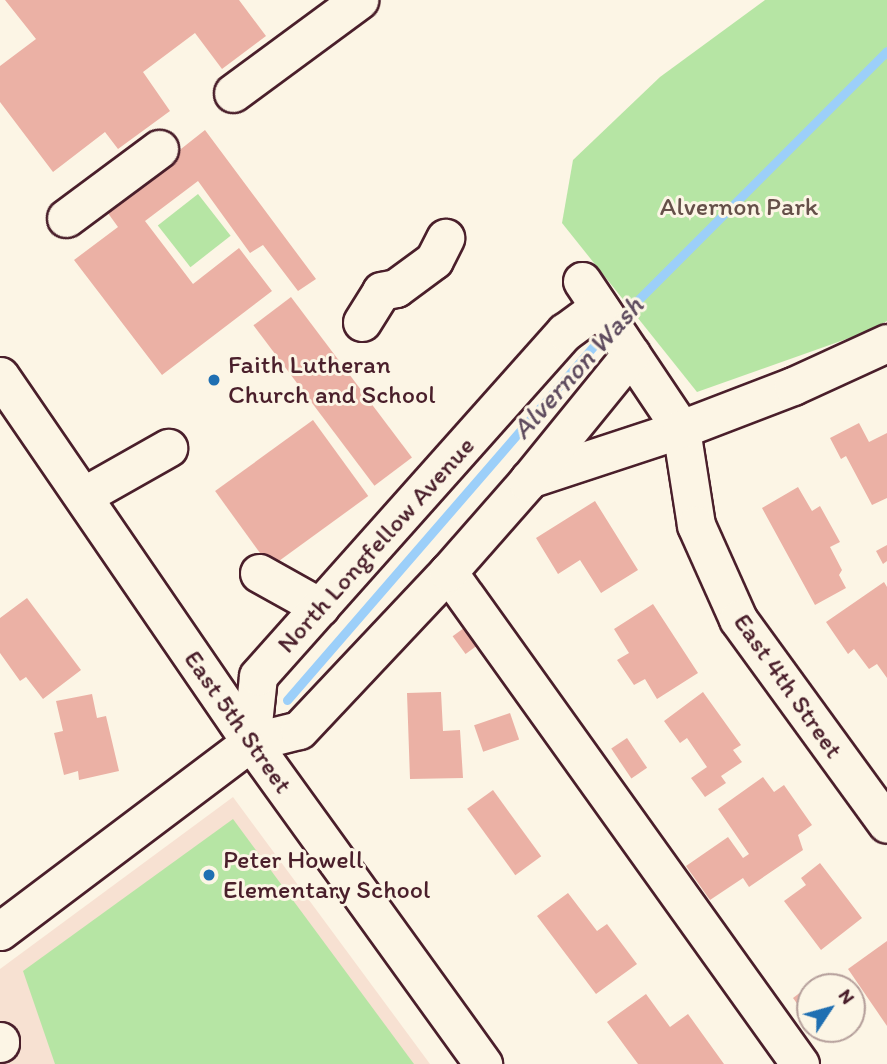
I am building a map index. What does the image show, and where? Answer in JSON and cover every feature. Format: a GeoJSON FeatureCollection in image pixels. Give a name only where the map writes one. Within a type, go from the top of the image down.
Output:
{"type":"FeatureCollection","features":[{"type":"Feature","properties":{"kind":"street"},"geometry":{"type":"LineString","coordinates":[[233,93],[359,0]]}},
{"type":"Feature","properties":{"kind":"street"},"geometry":{"type":"LineString","coordinates":[[66,218],[159,149]]}},
{"type":"Feature","properties":{"kind":"street"},"geometry":{"type":"LineString","coordinates":[[362,322],[381,291],[396,288],[434,260],[445,239]]}},
{"type":"Feature","properties":{"kind":"street","name":"East 4th Street"},"geometry":{"type":"LineString","coordinates":[[590,294],[681,429],[696,525],[738,619],[887,824]]}},
{"type":"Feature","properties":{"kind":"street","name":"North Longfellow Avenue"},"geometry":{"type":"LineString","coordinates":[[251,742],[258,677],[565,332],[590,294]]}},
{"type":"Feature","properties":{"kind":"street"},"geometry":{"type":"LineString","coordinates":[[529,479],[681,429],[793,386],[887,343]]}},
{"type":"Feature","properties":{"kind":"street"},"geometry":{"type":"LineString","coordinates":[[0,931],[251,742],[299,730],[448,572],[529,479],[631,354]]}},
{"type":"Feature","properties":{"kind":"street","name":"East 5th Street"},"geometry":{"type":"LineString","coordinates":[[0,376],[251,742],[483,1064]]}},
{"type":"Feature","properties":{"kind":"street"},"geometry":{"type":"LineString","coordinates":[[83,496],[167,448]]}},
{"type":"Feature","properties":{"kind":"street"},"geometry":{"type":"LineString","coordinates":[[448,572],[800,1064]]}},
{"type":"Feature","properties":{"kind":"street"},"geometry":{"type":"LineString","coordinates":[[260,573],[320,607]]}},
{"type":"Feature","properties":{"kind":"shaded area","name":"Peter Howell Elementary School"},"geometry":{"type":"Polygon","coordinates":[[[233,797],[430,1064],[0,1064],[0,969],[233,797]]]}},
{"type":"Feature","properties":{"kind":"green space","name":"Alvernon Park"},"geometry":{"type":"Polygon","coordinates":[[[765,0],[887,0],[887,321],[869,331],[697,392],[562,223],[573,160],[660,77],[765,0]]]}},
{"type":"Feature","properties":{"kind":"green space"},"geometry":{"type":"Polygon","coordinates":[[[198,194],[231,236],[190,267],[158,225],[198,194]]]}},
{"type":"Feature","properties":{"kind":"green space","name":"Peter Howell Elementary School"},"geometry":{"type":"Polygon","coordinates":[[[233,819],[414,1064],[55,1064],[23,971],[233,819]]]}},
{"type":"Feature","properties":{"kind":"building"},"geometry":{"type":"Polygon","coordinates":[[[5,0],[239,0],[266,36],[222,69],[195,33],[143,72],[170,111],[118,149],[105,132],[53,172],[0,102],[0,66],[36,39],[5,0]]]}},
{"type":"Feature","properties":{"kind":"building","name":"Faith Lutheran Church and School"},"geometry":{"type":"Polygon","coordinates":[[[205,130],[316,279],[298,291],[263,245],[250,253],[198,181],[145,221],[193,284],[239,248],[272,291],[162,375],[74,260],[118,227],[105,209],[205,130]]]}},
{"type":"Feature","properties":{"kind":"building"},"geometry":{"type":"Polygon","coordinates":[[[291,297],[412,458],[374,486],[253,325],[291,297]]]}},
{"type":"Feature","properties":{"kind":"building"},"geometry":{"type":"Polygon","coordinates":[[[313,420],[368,496],[270,567],[215,491],[313,420]]]}},
{"type":"Feature","properties":{"kind":"building"},"geometry":{"type":"Polygon","coordinates":[[[859,423],[869,442],[887,433],[887,498],[872,505],[846,456],[841,459],[830,438],[859,423]]]}},
{"type":"Feature","properties":{"kind":"building"},"geometry":{"type":"Polygon","coordinates":[[[798,487],[812,511],[820,506],[840,542],[830,547],[842,570],[839,575],[846,588],[815,605],[762,508],[798,487]]]}},
{"type":"Feature","properties":{"kind":"building"},"geometry":{"type":"Polygon","coordinates":[[[595,501],[638,570],[601,593],[580,560],[558,574],[536,538],[595,501]]]}},
{"type":"Feature","properties":{"kind":"building"},"geometry":{"type":"Polygon","coordinates":[[[887,545],[887,561],[883,564],[876,551],[887,545]]]}},
{"type":"Feature","properties":{"kind":"building"},"geometry":{"type":"Polygon","coordinates":[[[884,582],[887,587],[887,678],[877,664],[869,669],[854,649],[848,654],[826,622],[884,582]]]}},
{"type":"Feature","properties":{"kind":"building"},"geometry":{"type":"Polygon","coordinates":[[[27,598],[81,670],[43,699],[26,677],[20,681],[0,653],[0,618],[27,598]]]}},
{"type":"Feature","properties":{"kind":"building"},"geometry":{"type":"Polygon","coordinates":[[[653,604],[698,673],[657,699],[645,679],[634,685],[617,660],[629,653],[614,629],[653,604]]]}},
{"type":"Feature","properties":{"kind":"building"},"geometry":{"type":"Polygon","coordinates":[[[468,625],[481,643],[466,654],[453,636],[468,625]]]}},
{"type":"Feature","properties":{"kind":"building"},"geometry":{"type":"Polygon","coordinates":[[[441,692],[443,731],[460,730],[463,778],[410,779],[407,693],[441,692]]]}},
{"type":"Feature","properties":{"kind":"building"},"geometry":{"type":"Polygon","coordinates":[[[703,692],[741,745],[733,750],[742,762],[721,776],[726,783],[705,797],[691,778],[707,767],[687,738],[680,743],[664,721],[703,692]]]}},
{"type":"Feature","properties":{"kind":"building"},"geometry":{"type":"Polygon","coordinates":[[[92,694],[97,718],[106,716],[119,771],[79,780],[78,771],[64,775],[54,733],[63,731],[56,701],[92,694]]]}},
{"type":"Feature","properties":{"kind":"building"},"geometry":{"type":"Polygon","coordinates":[[[510,713],[519,739],[483,752],[474,725],[510,713]]]}},
{"type":"Feature","properties":{"kind":"building"},"geometry":{"type":"Polygon","coordinates":[[[627,738],[647,768],[631,778],[611,749],[627,738]]]}},
{"type":"Feature","properties":{"kind":"building"},"geometry":{"type":"Polygon","coordinates":[[[763,777],[774,792],[784,785],[812,825],[798,835],[803,850],[749,887],[743,878],[710,900],[686,866],[728,837],[743,858],[749,854],[718,809],[763,777]]]}},
{"type":"Feature","properties":{"kind":"building"},"geometry":{"type":"Polygon","coordinates":[[[493,790],[541,856],[515,875],[467,809],[493,790]]]}},
{"type":"Feature","properties":{"kind":"building"},"geometry":{"type":"Polygon","coordinates":[[[820,863],[862,918],[821,950],[784,901],[806,885],[801,878],[820,863]]]}},
{"type":"Feature","properties":{"kind":"building"},"geometry":{"type":"Polygon","coordinates":[[[568,893],[597,931],[607,924],[637,964],[596,994],[537,916],[568,893]]]}},
{"type":"Feature","properties":{"kind":"building"},"geometry":{"type":"Polygon","coordinates":[[[887,941],[887,1026],[866,995],[866,973],[851,973],[848,969],[887,941]]]}},
{"type":"Feature","properties":{"kind":"building"},"geometry":{"type":"Polygon","coordinates":[[[646,994],[670,1027],[688,1014],[724,1064],[638,1064],[607,1022],[646,994]]]}},
{"type":"Feature","properties":{"kind":"waterway","name":"Alvernon Wash"},"geometry":{"type":"LineString","coordinates":[[619,319],[887,51]]}},
{"type":"Feature","properties":{"kind":"waterway","name":"Alvernon Wash"},"geometry":{"type":"LineString","coordinates":[[287,700],[607,331]]}},
{"type":"Feature","properties":{"kind":"place","name":"Faith Lutheran Church and School"},"geometry":{"type":"Point","coordinates":[214,380]}},
{"type":"Feature","properties":{"kind":"place","name":"Peter Howell Elementary School"},"geometry":{"type":"Point","coordinates":[209,875]}}]}
